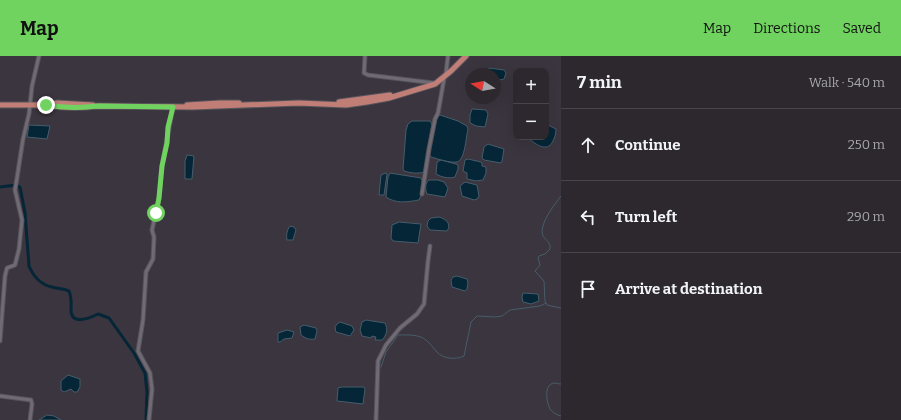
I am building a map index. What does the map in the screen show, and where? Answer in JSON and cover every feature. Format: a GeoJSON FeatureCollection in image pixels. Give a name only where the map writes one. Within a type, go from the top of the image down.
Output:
{"type":"FeatureCollection","features":[{"type":"Feature","properties":{"kind":"main road"},"geometry":{"type":"LineString","coordinates":[[0,106],[46,105],[79,107],[173,107],[194,103],[220,102],[238,103],[243,105],[360,103],[378,100],[435,84],[466,56]]}},
{"type":"Feature","properties":{"kind":"street"},"geometry":{"type":"LineString","coordinates":[[0,341],[5,276],[7,268],[15,265],[22,228],[22,220],[15,190],[32,86],[39,56]]}},
{"type":"Feature","properties":{"kind":"street"},"geometry":{"type":"LineString","coordinates":[[364,56],[364,73],[368,75],[435,84]]}},
{"type":"Feature","properties":{"kind":"street"},"geometry":{"type":"LineString","coordinates":[[422,194],[429,148],[438,113],[443,81],[448,70],[448,56]]}},
{"type":"Feature","properties":{"kind":"street"},"geometry":{"type":"LineString","coordinates":[[149,420],[152,389],[150,373],[138,351],[143,320],[146,272],[153,259],[154,238],[152,230],[159,198],[162,166],[173,107]]}},
{"type":"Feature","properties":{"kind":"street"},"geometry":{"type":"LineString","coordinates":[[376,420],[378,361],[386,345],[400,328],[417,314],[424,304],[430,246]]}},
{"type":"Feature","properties":{"kind":"street"},"geometry":{"type":"LineString","coordinates":[[0,396],[31,400],[30,420]]}},
{"type":"Feature","properties":{"kind":"water"},"geometry":{"type":"Polygon","coordinates":[[[501,70],[504,70],[506,73],[504,79],[501,80],[501,70]]]}},
{"type":"Feature","properties":{"kind":"water"},"geometry":{"type":"Polygon","coordinates":[[[472,109],[486,110],[488,114],[485,127],[476,126],[470,123],[472,109]]]}},
{"type":"Feature","properties":{"kind":"water"},"geometry":{"type":"Polygon","coordinates":[[[440,115],[458,121],[467,126],[468,129],[465,148],[462,157],[457,162],[440,160],[431,157],[429,154],[437,117],[440,115]]]}},
{"type":"Feature","properties":{"kind":"water"},"geometry":{"type":"Polygon","coordinates":[[[412,121],[430,121],[432,124],[424,172],[422,173],[404,171],[403,169],[406,130],[408,124],[412,121]]]}},
{"type":"Feature","properties":{"kind":"water"},"geometry":{"type":"Polygon","coordinates":[[[29,125],[50,126],[47,139],[27,137],[29,125]]]}},
{"type":"Feature","properties":{"kind":"water"},"geometry":{"type":"Polygon","coordinates":[[[549,126],[556,129],[553,141],[550,145],[544,147],[531,140],[549,140],[549,126]]]}},
{"type":"Feature","properties":{"kind":"water"},"geometry":{"type":"Polygon","coordinates":[[[488,144],[504,149],[501,163],[484,160],[482,158],[484,147],[488,144]]]}},
{"type":"Feature","properties":{"kind":"water"},"geometry":{"type":"Polygon","coordinates":[[[187,155],[194,156],[192,179],[185,179],[185,161],[187,155]]]}},
{"type":"Feature","properties":{"kind":"water"},"geometry":{"type":"Polygon","coordinates":[[[468,159],[481,162],[482,166],[486,167],[486,173],[483,180],[476,181],[467,179],[467,173],[463,171],[465,160],[468,159]]]}},
{"type":"Feature","properties":{"kind":"water"},"geometry":{"type":"Polygon","coordinates":[[[441,160],[458,165],[455,177],[450,178],[436,174],[437,162],[441,160]]]}},
{"type":"Feature","properties":{"kind":"water"},"geometry":{"type":"Polygon","coordinates":[[[386,173],[384,195],[379,195],[381,175],[386,173]]]}},
{"type":"Feature","properties":{"kind":"water"},"geometry":{"type":"Polygon","coordinates":[[[390,173],[421,178],[422,189],[419,200],[398,202],[386,197],[388,177],[390,173]]]}},
{"type":"Feature","properties":{"kind":"water"},"geometry":{"type":"Polygon","coordinates":[[[429,180],[444,182],[448,188],[445,197],[427,194],[426,186],[429,180]]]}},
{"type":"Feature","properties":{"kind":"water"},"geometry":{"type":"Polygon","coordinates":[[[465,182],[477,185],[479,196],[477,199],[474,200],[462,196],[460,186],[465,182]]]}},
{"type":"Feature","properties":{"kind":"water"},"geometry":{"type":"Polygon","coordinates":[[[439,217],[448,222],[449,226],[447,231],[430,230],[427,226],[428,221],[431,218],[439,217]]]}},
{"type":"Feature","properties":{"kind":"water"},"geometry":{"type":"Polygon","coordinates":[[[399,222],[421,224],[418,243],[393,241],[391,238],[392,225],[399,222]]]}},
{"type":"Feature","properties":{"kind":"water"},"geometry":{"type":"Polygon","coordinates":[[[290,226],[294,227],[296,230],[293,240],[287,240],[287,233],[290,226]]]}},
{"type":"Feature","properties":{"kind":"water"},"geometry":{"type":"Polygon","coordinates":[[[457,276],[467,279],[467,289],[465,291],[452,287],[451,280],[453,277],[457,276]]]}},
{"type":"Feature","properties":{"kind":"water"},"geometry":{"type":"Polygon","coordinates":[[[523,293],[538,294],[539,301],[531,304],[523,302],[523,293]]]}},
{"type":"Feature","properties":{"kind":"water"},"geometry":{"type":"Polygon","coordinates":[[[366,320],[385,323],[386,332],[382,340],[375,340],[376,337],[372,336],[371,338],[362,336],[360,330],[362,322],[366,320]]]}},
{"type":"Feature","properties":{"kind":"water"},"geometry":{"type":"Polygon","coordinates":[[[340,322],[352,326],[354,330],[350,336],[336,332],[335,327],[340,322]]]}},
{"type":"Feature","properties":{"kind":"water"},"geometry":{"type":"Polygon","coordinates":[[[304,325],[316,328],[317,331],[315,339],[307,338],[301,335],[300,327],[304,325]]]}},
{"type":"Feature","properties":{"kind":"water"},"geometry":{"type":"Polygon","coordinates":[[[287,330],[294,332],[292,338],[284,339],[278,342],[278,333],[287,330]]]}},
{"type":"Feature","properties":{"kind":"water"},"geometry":{"type":"Polygon","coordinates":[[[68,375],[80,379],[80,387],[77,392],[74,392],[71,389],[64,392],[61,390],[61,381],[68,375]]]}},
{"type":"Feature","properties":{"kind":"water"},"geometry":{"type":"Polygon","coordinates":[[[364,387],[363,404],[337,401],[338,388],[364,387]]]}},
{"type":"Feature","properties":{"kind":"water"},"geometry":{"type":"Polygon","coordinates":[[[47,415],[54,416],[61,420],[39,420],[47,415]]]}},
{"type":"Feature","properties":{"kind":"waterway"},"geometry":{"type":"LineString","coordinates":[[0,187],[16,185],[20,187],[25,213],[29,266],[35,277],[48,286],[69,291],[71,298],[71,310],[74,318],[82,320],[98,314],[109,318],[134,353],[145,373],[147,392],[146,420]]}},
{"type":"Feature","properties":{"kind":"waterway"},"geometry":{"type":"LineString","coordinates":[[561,196],[548,215],[543,226],[543,236],[549,243],[550,249],[545,254],[539,256],[538,258],[540,265],[535,271],[544,281],[545,301],[547,305],[561,308]]}},
{"type":"Feature","properties":{"kind":"waterway"},"geometry":{"type":"LineString","coordinates":[[381,367],[386,352],[398,335],[413,335],[423,338],[443,356],[457,358],[464,356],[471,322],[477,316],[502,316],[510,310],[540,306],[546,303]]}},
{"type":"Feature","properties":{"kind":"waterway"},"geometry":{"type":"LineString","coordinates":[[561,384],[551,384],[547,389],[550,409],[555,414],[561,416]]}},
{"type":"Feature","properties":{"kind":"route"},"geometry":{"type":"LineString","coordinates":[[46,105],[87,107],[173,107],[168,127],[167,143],[162,166],[156,213]]}}]}
